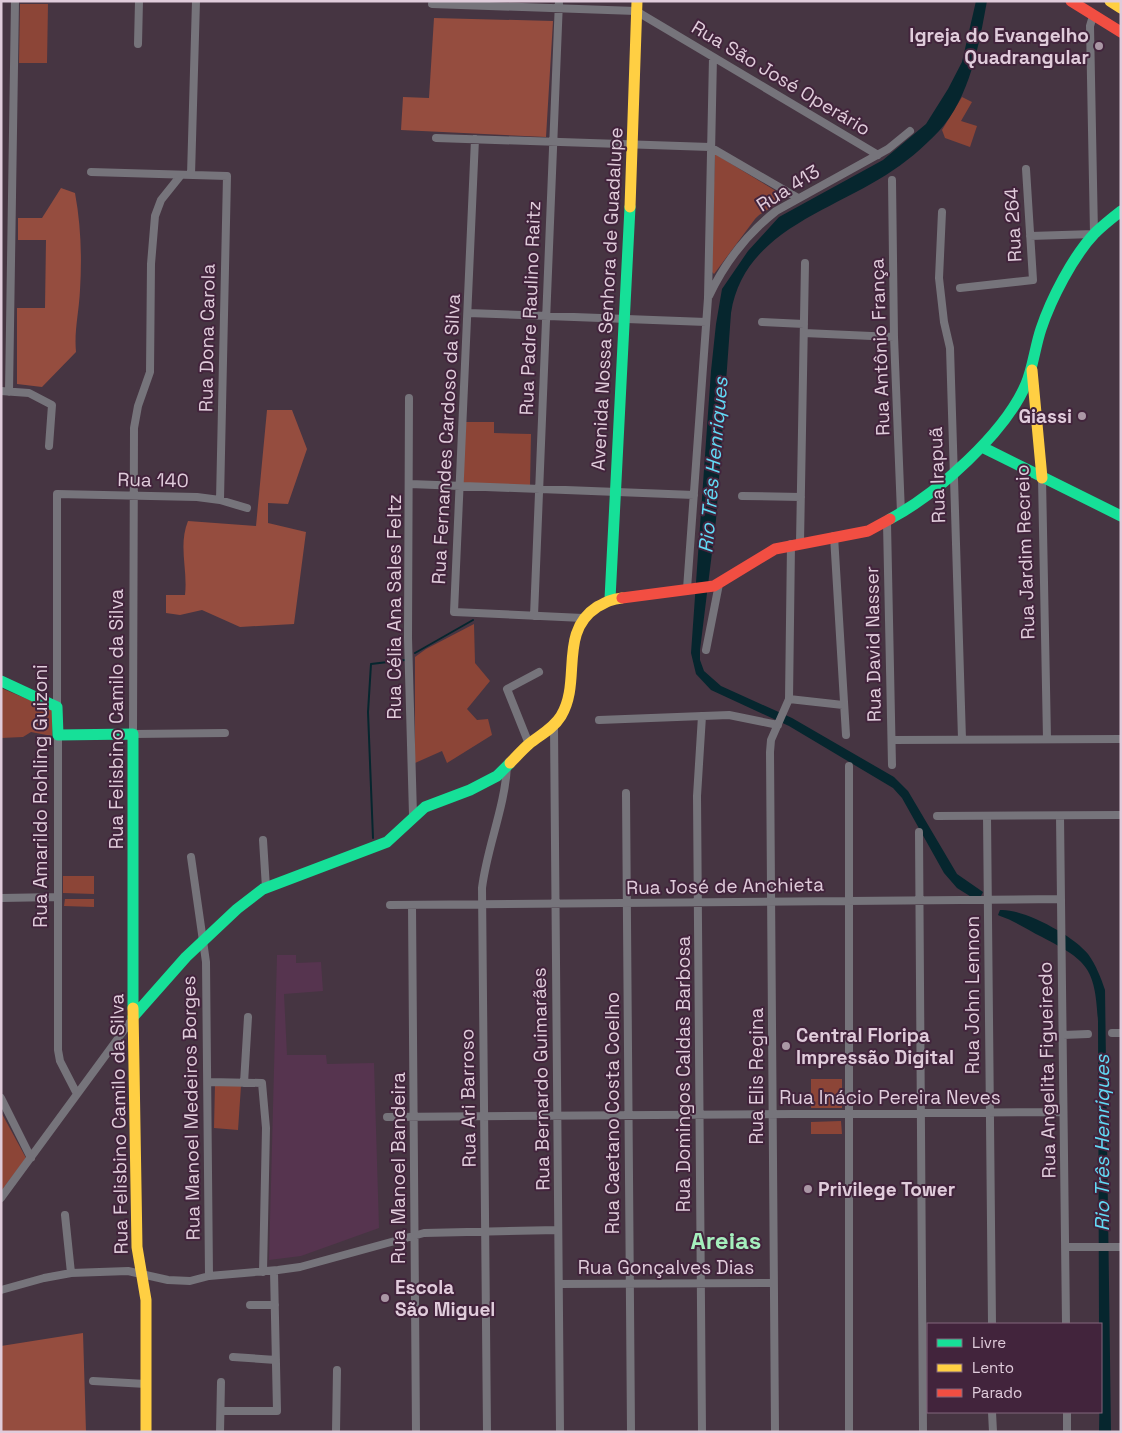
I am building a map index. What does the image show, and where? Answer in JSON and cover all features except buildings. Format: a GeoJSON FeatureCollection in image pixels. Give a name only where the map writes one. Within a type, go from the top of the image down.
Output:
{"type":"FeatureCollection","features":[{"type":"Feature","properties":{"kind":"main road"},"geometry":{"type":"LineString","coordinates":[[1070,1],[1121,32]]}},
{"type":"Feature","properties":{"kind":"main road"},"geometry":{"type":"LineString","coordinates":[[1110,1],[1121,8]]}},
{"type":"Feature","properties":{"kind":"main road","name":"Avenida Nossa Senhora de Guadalupe"},"geometry":{"type":"LineString","coordinates":[[610,599],[622,319],[633,144],[636,6]]}},
{"type":"Feature","properties":{"kind":"main road"},"geometry":{"type":"LineString","coordinates":[[133,1018],[165,978],[246,902],[266,888],[387,842],[414,815],[432,803],[476,787],[493,778],[529,744],[554,726],[562,715],[567,703],[575,634],[583,618],[598,605],[610,599],[714,585],[770,551],[834,536],[868,531],[887,523],[953,474],[996,432],[1018,398],[1031,365],[1038,337],[1056,295],[1076,258],[1094,234],[1121,211]]}},
{"type":"Feature","properties":{"kind":"main road","name":"Rua Jardim Recreio"},"geometry":{"type":"LineString","coordinates":[[1031,365],[1042,478]]}},
{"type":"Feature","properties":{"kind":"main road"},"geometry":{"type":"LineString","coordinates":[[982,447],[1121,516]]}},
{"type":"Feature","properties":{"kind":"main road"},"geometry":{"type":"LineString","coordinates":[[1,681],[57,707]]}},
{"type":"Feature","properties":{"kind":"main road","name":"Rua Amarildo Rohling Guizoni"},"geometry":{"type":"LineString","coordinates":[[57,707],[58,735]]}},
{"type":"Feature","properties":{"kind":"main road"},"geometry":{"type":"LineString","coordinates":[[58,735],[133,734]]}},
{"type":"Feature","properties":{"kind":"main road","name":"Rua Felisbino Camilo da Silva"},"geometry":{"type":"LineString","coordinates":[[133,734],[133,1018],[137,1247],[143,1273],[146,1300],[146,1432]]}},
{"type":"Feature","properties":{"kind":"street"},"geometry":{"type":"LineString","coordinates":[[14,1],[5,391],[34,394],[52,405],[49,446]]}},
{"type":"Feature","properties":{"kind":"street"},"geometry":{"type":"LineString","coordinates":[[133,1],[140,1],[138,44]]}},
{"type":"Feature","properties":{"kind":"street"},"geometry":{"type":"LineString","coordinates":[[91,172],[191,175],[196,1]]}},
{"type":"Feature","properties":{"kind":"street","name":"Rua São José Operário"},"geometry":{"type":"LineString","coordinates":[[432,4],[636,6],[713,57],[878,155]]}},
{"type":"Feature","properties":{"kind":"street","name":"Rua Padre Raulino Raitz"},"geometry":{"type":"LineString","coordinates":[[534,616],[559,5]]}},
{"type":"Feature","properties":{"kind":"street"},"geometry":{"type":"LineString","coordinates":[[1030,236],[1094,234],[1090,26],[1093,16]]}},
{"type":"Feature","properties":{"kind":"street"},"geometry":{"type":"LineString","coordinates":[[690,589],[694,495],[708,298],[713,57]]}},
{"type":"Feature","properties":{"kind":"street","name":"Rua 413"},"geometry":{"type":"LineString","coordinates":[[708,298],[729,260],[751,233],[776,211],[895,145],[910,131]]}},
{"type":"Feature","properties":{"kind":"street"},"geometry":{"type":"LineString","coordinates":[[436,138],[710,147],[798,198]]}},
{"type":"Feature","properties":{"kind":"street","name":"Rua Fernandes Cardoso da Silva"},"geometry":{"type":"LineString","coordinates":[[475,139],[454,612],[583,618]]}},
{"type":"Feature","properties":{"kind":"street","name":"Rua 264"},"geometry":{"type":"LineString","coordinates":[[960,288],[1033,280],[1026,169]]}},
{"type":"Feature","properties":{"kind":"street","name":"Rua Felisbino Camilo da Silva"},"geometry":{"type":"LineString","coordinates":[[133,734],[134,428],[138,406],[150,372],[151,264],[155,216],[161,200],[180,175]]}},
{"type":"Feature","properties":{"kind":"street","name":"Rua Dona Carola"},"geometry":{"type":"LineString","coordinates":[[191,175],[227,176],[220,500]]}},
{"type":"Feature","properties":{"kind":"street","name":"Rua Antônio França"},"geometry":{"type":"LineString","coordinates":[[892,180],[894,337],[901,513]]}},
{"type":"Feature","properties":{"kind":"street","name":"Rua Irapuã"},"geometry":{"type":"LineString","coordinates":[[942,212],[939,278],[944,322],[950,348],[962,739]]}},
{"type":"Feature","properties":{"kind":"street"},"geometry":{"type":"LineString","coordinates":[[805,263],[801,497],[796,544],[788,703],[843,705]]}},
{"type":"Feature","properties":{"kind":"street"},"geometry":{"type":"LineString","coordinates":[[468,313],[706,322]]}},
{"type":"Feature","properties":{"kind":"street"},"geometry":{"type":"LineString","coordinates":[[762,322],[804,324]]}},
{"type":"Feature","properties":{"kind":"street"},"geometry":{"type":"LineString","coordinates":[[804,334],[894,337]]}},
{"type":"Feature","properties":{"kind":"street","name":"Rua Célia Ana Sales Feltz"},"geometry":{"type":"LineString","coordinates":[[409,398],[408,638],[414,815]]}},
{"type":"Feature","properties":{"kind":"street","name":"Rua Jardim Recreio"},"geometry":{"type":"LineString","coordinates":[[1042,478],[1046,739]]}},
{"type":"Feature","properties":{"kind":"street"},"geometry":{"type":"LineString","coordinates":[[410,484],[694,495]]}},
{"type":"Feature","properties":{"kind":"street","name":"Rua 140"},"geometry":{"type":"LineString","coordinates":[[57,494],[220,500],[247,508]]}},
{"type":"Feature","properties":{"kind":"street","name":"Rua Amarildo Rohling Guizoni"},"geometry":{"type":"LineString","coordinates":[[57,494],[57,707]]}},
{"type":"Feature","properties":{"kind":"street"},"geometry":{"type":"LineString","coordinates":[[742,496],[801,497]]}},
{"type":"Feature","properties":{"kind":"street","name":"Rua David Nasser"},"geometry":{"type":"LineString","coordinates":[[887,523],[892,765]]}},
{"type":"Feature","properties":{"kind":"street"},"geometry":{"type":"LineString","coordinates":[[834,536],[846,735]]}},
{"type":"Feature","properties":{"kind":"street"},"geometry":{"type":"LineString","coordinates":[[706,650],[714,585]]}},
{"type":"Feature","properties":{"kind":"street"},"geometry":{"type":"LineString","coordinates":[[529,744],[508,689],[539,672]]}},
{"type":"Feature","properties":{"kind":"street","name":"Rua Elis Regina"},"geometry":{"type":"LineString","coordinates":[[775,1432],[770,752],[771,740],[788,703]]}},
{"type":"Feature","properties":{"kind":"street"},"geometry":{"type":"LineString","coordinates":[[599,720],[739,715],[779,723]]}},
{"type":"Feature","properties":{"kind":"street","name":"Rua Domingos Caldas Barbosa"},"geometry":{"type":"LineString","coordinates":[[702,716],[697,788],[702,1432]]}},
{"type":"Feature","properties":{"kind":"street","name":"Rua Bernardo Guimarães"},"geometry":{"type":"LineString","coordinates":[[554,726],[560,1432]]}},
{"type":"Feature","properties":{"kind":"street"},"geometry":{"type":"LineString","coordinates":[[133,734],[225,733]]}},
{"type":"Feature","properties":{"kind":"street","name":"Rua Amarildo Rohling Guizoni"},"geometry":{"type":"LineString","coordinates":[[58,735],[58,1057],[77,1094]]}},
{"type":"Feature","properties":{"kind":"street"},"geometry":{"type":"LineString","coordinates":[[892,740],[1121,739]]}},
{"type":"Feature","properties":{"kind":"street","name":"Rua Ari Barroso"},"geometry":{"type":"LineString","coordinates":[[488,1432],[482,904],[485,868],[505,783],[507,766]]}},
{"type":"Feature","properties":{"kind":"street"},"geometry":{"type":"LineString","coordinates":[[849,766],[849,1432]]}},
{"type":"Feature","properties":{"kind":"street","name":"Rua Caetano Costa Coelho"},"geometry":{"type":"LineString","coordinates":[[626,793],[631,1432]]}},
{"type":"Feature","properties":{"kind":"street"},"geometry":{"type":"LineString","coordinates":[[937,816],[1121,815]]}},
{"type":"Feature","properties":{"kind":"street","name":"Rua John Lennon"},"geometry":{"type":"LineString","coordinates":[[987,816],[992,1323]]}},
{"type":"Feature","properties":{"kind":"street","name":"Rua Angelita Figueiredo"},"geometry":{"type":"LineString","coordinates":[[1060,816],[1066,1323]]}},
{"type":"Feature","properties":{"kind":"street"},"geometry":{"type":"LineString","coordinates":[[919,832],[924,1432]]}},
{"type":"Feature","properties":{"kind":"street"},"geometry":{"type":"LineString","coordinates":[[263,840],[266,888]]}},
{"type":"Feature","properties":{"kind":"street","name":"Rua Manoel Medeiros Borges"},"geometry":{"type":"LineString","coordinates":[[191,857],[204,940],[209,1082],[209,1276]]}},
{"type":"Feature","properties":{"kind":"street"},"geometry":{"type":"LineString","coordinates":[[1,898],[58,897]]}},
{"type":"Feature","properties":{"kind":"street","name":"Rua José de Anchieta"},"geometry":{"type":"LineString","coordinates":[[390,905],[1061,899]]}},
{"type":"Feature","properties":{"kind":"street","name":"Rua Manoel Bandeira"},"geometry":{"type":"LineString","coordinates":[[412,905],[416,1432]]}},
{"type":"Feature","properties":{"kind":"street"},"geometry":{"type":"LineString","coordinates":[[244,1083],[248,1017]]}},
{"type":"Feature","properties":{"kind":"street"},"geometry":{"type":"LineString","coordinates":[[1,1198],[133,1018]]}},
{"type":"Feature","properties":{"kind":"street"},"geometry":{"type":"LineString","coordinates":[[1112,1033],[1121,1033]]}},
{"type":"Feature","properties":{"kind":"street"},"geometry":{"type":"LineString","coordinates":[[1063,1035],[1088,1034]]}},
{"type":"Feature","properties":{"kind":"street"},"geometry":{"type":"LineString","coordinates":[[209,1082],[262,1083],[266,1128],[262,1272]]}},
{"type":"Feature","properties":{"kind":"street"},"geometry":{"type":"LineString","coordinates":[[1,1098],[31,1158]]}},
{"type":"Feature","properties":{"kind":"street","name":"Rua Inácio Pereira Neves"},"geometry":{"type":"LineString","coordinates":[[387,1117],[1064,1112]]}},
{"type":"Feature","properties":{"kind":"street"},"geometry":{"type":"LineString","coordinates":[[65,1215],[71,1273]]}},
{"type":"Feature","properties":{"kind":"street"},"geometry":{"type":"LineString","coordinates":[[1,1290],[44,1278],[71,1273],[128,1271],[179,1281],[209,1276],[274,1271],[309,1265],[415,1235],[558,1230]]}},
{"type":"Feature","properties":{"kind":"street"},"geometry":{"type":"LineString","coordinates":[[1065,1247],[1121,1247]]}},
{"type":"Feature","properties":{"kind":"street"},"geometry":{"type":"LineString","coordinates":[[220,1411],[277,1411],[274,1271]]}},
{"type":"Feature","properties":{"kind":"street","name":"Rua Gonçalves Dias"},"geometry":{"type":"LineString","coordinates":[[559,1284],[773,1283]]}},
{"type":"Feature","properties":{"kind":"street"},"geometry":{"type":"LineString","coordinates":[[250,1305],[275,1304]]}},
{"type":"Feature","properties":{"kind":"street"},"geometry":{"type":"LineString","coordinates":[[233,1357],[276,1360]]}},
{"type":"Feature","properties":{"kind":"street"},"geometry":{"type":"LineString","coordinates":[[336,1432],[337,1370]]}},
{"type":"Feature","properties":{"kind":"street"},"geometry":{"type":"LineString","coordinates":[[93,1381],[146,1384]]}},
{"type":"Feature","properties":{"kind":"street"},"geometry":{"type":"LineString","coordinates":[[220,1432],[221,1382]]}},
{"type":"Feature","properties":{"kind":"street"},"geometry":{"type":"LineString","coordinates":[[992,1413],[993,1432]]}},
{"type":"Feature","properties":{"kind":"street"},"geometry":{"type":"LineString","coordinates":[[1067,1413],[1067,1432]]}},
{"type":"Feature","properties":{"kind":"shaded area"},"geometry":{"type":"Polygon","coordinates":[[[20,4],[48,4],[47,63],[19,63],[20,4]]]}},
{"type":"Feature","properties":{"kind":"shaded area"},"geometry":{"type":"Polygon","coordinates":[[[434,18],[553,21],[546,137],[401,130],[403,97],[429,98],[434,18]]]}},
{"type":"Feature","properties":{"kind":"shaded area"},"geometry":{"type":"Polygon","coordinates":[[[962,97],[972,102],[961,121],[977,126],[970,147],[945,138],[942,130],[962,97]]]}},
{"type":"Feature","properties":{"kind":"shaded area"},"geometry":{"type":"Polygon","coordinates":[[[715,154],[784,196],[778,203],[755,219],[714,274],[711,271],[715,154]]]}},
{"type":"Feature","properties":{"kind":"shaded area"},"geometry":{"type":"Polygon","coordinates":[[[61,188],[75,193],[80,229],[81,278],[76,352],[42,387],[17,384],[17,308],[45,308],[46,240],[18,240],[18,218],[42,218],[61,188]]]}},
{"type":"Feature","properties":{"kind":"shaded area"},"geometry":{"type":"Polygon","coordinates":[[[267,410],[292,410],[307,449],[288,504],[268,503],[268,523],[306,532],[294,624],[240,627],[202,610],[180,615],[166,613],[166,595],[185,595],[183,549],[188,521],[256,526],[267,410]]]}},
{"type":"Feature","properties":{"kind":"shaded area"},"geometry":{"type":"Polygon","coordinates":[[[465,422],[494,422],[494,433],[531,434],[530,486],[463,483],[465,422]]]}},
{"type":"Feature","properties":{"kind":"shaded area"},"geometry":{"type":"Polygon","coordinates":[[[474,624],[475,663],[490,681],[467,709],[477,720],[488,719],[492,735],[447,763],[442,751],[415,763],[415,657],[426,649],[474,624]]]}},
{"type":"Feature","properties":{"kind":"shaded area"},"geometry":{"type":"Polygon","coordinates":[[[1,688],[53,710],[52,736],[31,732],[23,737],[1,738],[1,688]]]}},
{"type":"Feature","properties":{"kind":"shaded area"},"geometry":{"type":"Polygon","coordinates":[[[63,876],[94,876],[94,894],[63,893],[63,876]]]}},
{"type":"Feature","properties":{"kind":"shaded area"},"geometry":{"type":"Polygon","coordinates":[[[65,899],[94,899],[94,907],[64,906],[65,899]]]}},
{"type":"Feature","properties":{"kind":"shaded area"},"geometry":{"type":"Polygon","coordinates":[[[277,955],[296,955],[296,963],[321,962],[323,991],[284,994],[287,1055],[326,1055],[327,1064],[374,1063],[379,1228],[301,1256],[269,1260],[277,955]]]}},
{"type":"Feature","properties":{"kind":"shaded area"},"geometry":{"type":"Polygon","coordinates":[[[811,1079],[842,1079],[842,1108],[811,1108],[811,1079]]]}},
{"type":"Feature","properties":{"kind":"shaded area"},"geometry":{"type":"Polygon","coordinates":[[[215,1084],[241,1086],[238,1130],[214,1128],[215,1084]]]}},
{"type":"Feature","properties":{"kind":"shaded area"},"geometry":{"type":"Polygon","coordinates":[[[1,1112],[26,1158],[2,1190],[1,1190],[1,1112]]]}},
{"type":"Feature","properties":{"kind":"shaded area"},"geometry":{"type":"Polygon","coordinates":[[[841,1121],[842,1134],[811,1134],[811,1122],[841,1121]]]}},
{"type":"Feature","properties":{"kind":"shaded area"},"geometry":{"type":"Polygon","coordinates":[[[83,1333],[86,1432],[1,1432],[1,1346],[83,1333]]]}},
{"type":"Feature","properties":{"kind":"water","name":"Rio Três Henriques"},"geometry":{"type":"Polygon","coordinates":[[[976,1],[987,1],[972,70],[958,103],[939,131],[914,155],[893,170],[791,228],[770,244],[752,263],[739,286],[731,313],[716,520],[700,650],[700,660],[704,671],[721,686],[792,718],[894,777],[908,791],[957,874],[983,892],[981,896],[973,898],[957,888],[944,873],[902,798],[893,788],[789,726],[711,690],[696,674],[691,653],[711,371],[722,289],[748,251],[779,217],[883,160],[926,124],[962,62],[976,1]]]}},
{"type":"Feature","properties":{"kind":"water","name":"Rio Três Henriques"},"geometry":{"type":"Polygon","coordinates":[[[1000,910],[1034,918],[1072,939],[1091,958],[1105,990],[1111,1432],[1099,1432],[1099,1413],[1102,1413],[1102,1323],[1099,1323],[1098,1021],[1094,989],[1086,968],[1070,953],[998,915],[1000,910]]]}},
{"type":"Feature","properties":{"kind":"waterway"},"geometry":{"type":"LineString","coordinates":[[415,653],[473,620]]}},
{"type":"Feature","properties":{"kind":"waterway"},"geometry":{"type":"LineString","coordinates":[[373,838],[368,712],[371,664],[405,660]]}},
{"type":"Feature","properties":{"kind":"traffic: fast"},"geometry":{"type":"LineString","coordinates":[[610,599],[630,207]]}},
{"type":"Feature","properties":{"kind":"traffic: fast"},"geometry":{"type":"LineString","coordinates":[[890,519],[928,494],[948,478],[986,442],[1002,422],[1016,403],[1026,384],[1041,329],[1064,278],[1087,242],[1121,211]]}},
{"type":"Feature","properties":{"kind":"traffic: fast"},"geometry":{"type":"LineString","coordinates":[[982,447],[1121,516]]}},
{"type":"Feature","properties":{"kind":"traffic: fast"},"geometry":{"type":"LineString","coordinates":[[1,681],[57,707],[58,735],[133,734],[133,1008]]}},
{"type":"Feature","properties":{"kind":"traffic: fast"},"geometry":{"type":"LineString","coordinates":[[133,1017],[186,957],[237,909],[263,889],[387,842],[425,807],[470,790],[497,776],[510,763]]}},
{"type":"Feature","properties":{"kind":"traffic: slow"},"geometry":{"type":"LineString","coordinates":[[630,207],[637,1]]}},
{"type":"Feature","properties":{"kind":"traffic: slow"},"geometry":{"type":"LineString","coordinates":[[1110,1],[1121,8]]}},
{"type":"Feature","properties":{"kind":"traffic: slow"},"geometry":{"type":"LineString","coordinates":[[1032,370],[1042,478]]}},
{"type":"Feature","properties":{"kind":"traffic: slow"},"geometry":{"type":"LineString","coordinates":[[510,763],[529,744],[558,721],[561,716],[567,703],[570,688],[574,644],[578,630],[585,617],[597,607],[612,600],[622,598]]}},
{"type":"Feature","properties":{"kind":"traffic: slow"},"geometry":{"type":"LineString","coordinates":[[133,1008],[137,1247],[146,1300],[146,1432]]}},
{"type":"Feature","properties":{"kind":"traffic: jam"},"geometry":{"type":"LineString","coordinates":[[1071,1],[1121,32]]}},
{"type":"Feature","properties":{"kind":"traffic: jam"},"geometry":{"type":"LineString","coordinates":[[622,598],[714,586],[775,549],[868,531],[890,519]]}},
{"type":"Feature","properties":{"kind":"place","name":"Igreja do Evangelho Quadrangular"},"geometry":{"type":"Point","coordinates":[1099,46]}},
{"type":"Feature","properties":{"kind":"place","name":"Giassi"},"geometry":{"type":"Point","coordinates":[1082,416]}},
{"type":"Feature","properties":{"kind":"place","name":"Central Floripa Impressão Digital"},"geometry":{"type":"Point","coordinates":[786,1046]}},
{"type":"Feature","properties":{"kind":"place","name":"Privilege Tower"},"geometry":{"type":"Point","coordinates":[808,1189]}},
{"type":"Feature","properties":{"kind":"place","name":"Escola São Miguel"},"geometry":{"type":"Point","coordinates":[385,1298]}},
{"type":"Feature","properties":{"kind":"district","name":"Areias"},"geometry":{"type":"Point","coordinates":[726,1240]}}]}
